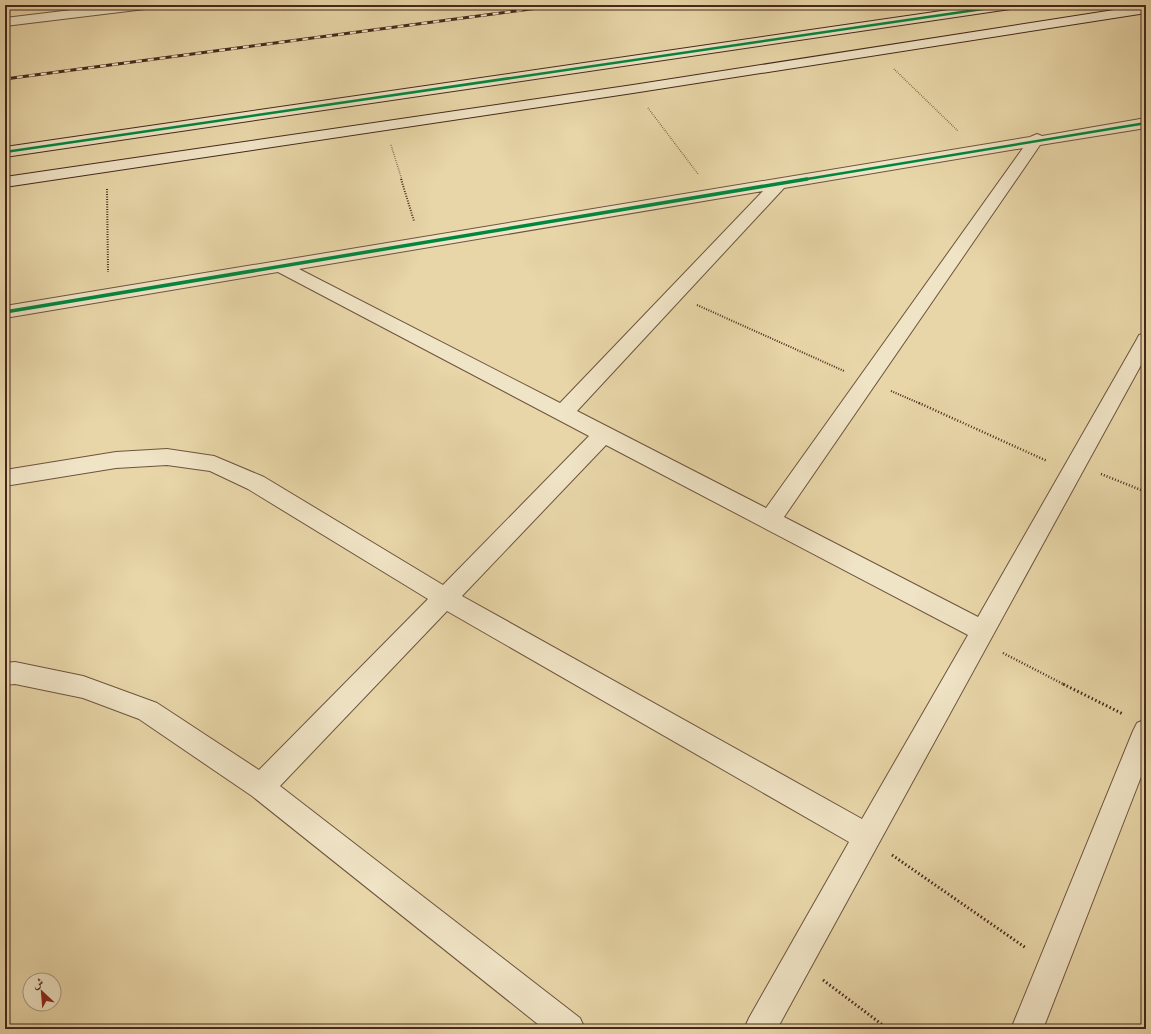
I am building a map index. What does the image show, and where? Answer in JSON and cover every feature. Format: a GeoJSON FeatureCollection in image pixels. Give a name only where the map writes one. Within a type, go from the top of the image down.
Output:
{"type":"FeatureCollection","features":[{"type":"Feature","properties":{"kind":"street"},"geometry":{"type":"LineString","coordinates":[[5,22],[145,5]]}},
{"type":"Feature","properties":{"kind":"street"},"geometry":{"type":"LineString","coordinates":[[5,152],[1010,5]]}},
{"type":"Feature","properties":{"kind":"street"},"geometry":{"type":"LineString","coordinates":[[5,182],[633,89],[1146,9]]}},
{"type":"Feature","properties":{"kind":"street"},"geometry":{"type":"LineString","coordinates":[[5,312],[781,182],[1146,123]]}},
{"type":"Feature","properties":{"kind":"street"},"geometry":{"type":"LineString","coordinates":[[769,521],[1037,140]]}},
{"type":"Feature","properties":{"kind":"street"},"geometry":{"type":"LineString","coordinates":[[562,414],[781,182]]}},
{"type":"Feature","properties":{"kind":"street"},"geometry":{"type":"LineString","coordinates":[[279,266],[769,521],[980,636]]}},
{"type":"Feature","properties":{"kind":"street"},"geometry":{"type":"LineString","coordinates":[[760,1029],[1146,339]]}},
{"type":"Feature","properties":{"kind":"street"},"geometry":{"type":"LineString","coordinates":[[261,787],[603,435]]}},
{"type":"Feature","properties":{"kind":"street"},"geometry":{"type":"LineString","coordinates":[[5,478],[116,460],[167,457],[214,464],[256,483],[445,598],[867,838]]}},
{"type":"Feature","properties":{"kind":"street"},"geometry":{"type":"LineString","coordinates":[[5,674],[14,673],[83,687],[148,711],[261,787],[569,1029]]}},
{"type":"Feature","properties":{"kind":"street"},"geometry":{"type":"LineString","coordinates":[[1027,1029],[1052,966],[1136,723]]}},
{"type":"Feature","properties":{"kind":"path"},"geometry":{"type":"LineString","coordinates":[[876,52],[976,150]]}},
{"type":"Feature","properties":{"kind":"path"},"geometry":{"type":"LineString","coordinates":[[633,89],[713,194]]}},
{"type":"Feature","properties":{"kind":"path"},"geometry":{"type":"LineString","coordinates":[[385,125],[421,242]]}},
{"type":"Feature","properties":{"kind":"path"},"geometry":{"type":"LineString","coordinates":[[107,167],[108,295]]}},
{"type":"Feature","properties":{"kind":"path"},"geometry":{"type":"LineString","coordinates":[[1076,464],[1146,492]]}},
{"type":"Feature","properties":{"kind":"path"},"geometry":{"type":"LineString","coordinates":[[980,636],[1136,723]]}},
{"type":"Feature","properties":{"kind":"path"},"geometry":{"type":"LineString","coordinates":[[867,838],[1052,966]]}},
{"type":"Feature","properties":{"kind":"path"},"geometry":{"type":"LineString","coordinates":[[798,962],[888,1029]]}},
{"type":"Feature","properties":{"kind":"railway"},"geometry":{"type":"LineString","coordinates":[[5,79],[561,5]]}},
{"type":"Feature","properties":{"kind":"cycle path"},"geometry":{"type":"LineString","coordinates":[[5,152],[1010,5]]}},
{"type":"Feature","properties":{"kind":"cycle path"},"geometry":{"type":"LineString","coordinates":[[5,312],[1146,123]]}}]}
